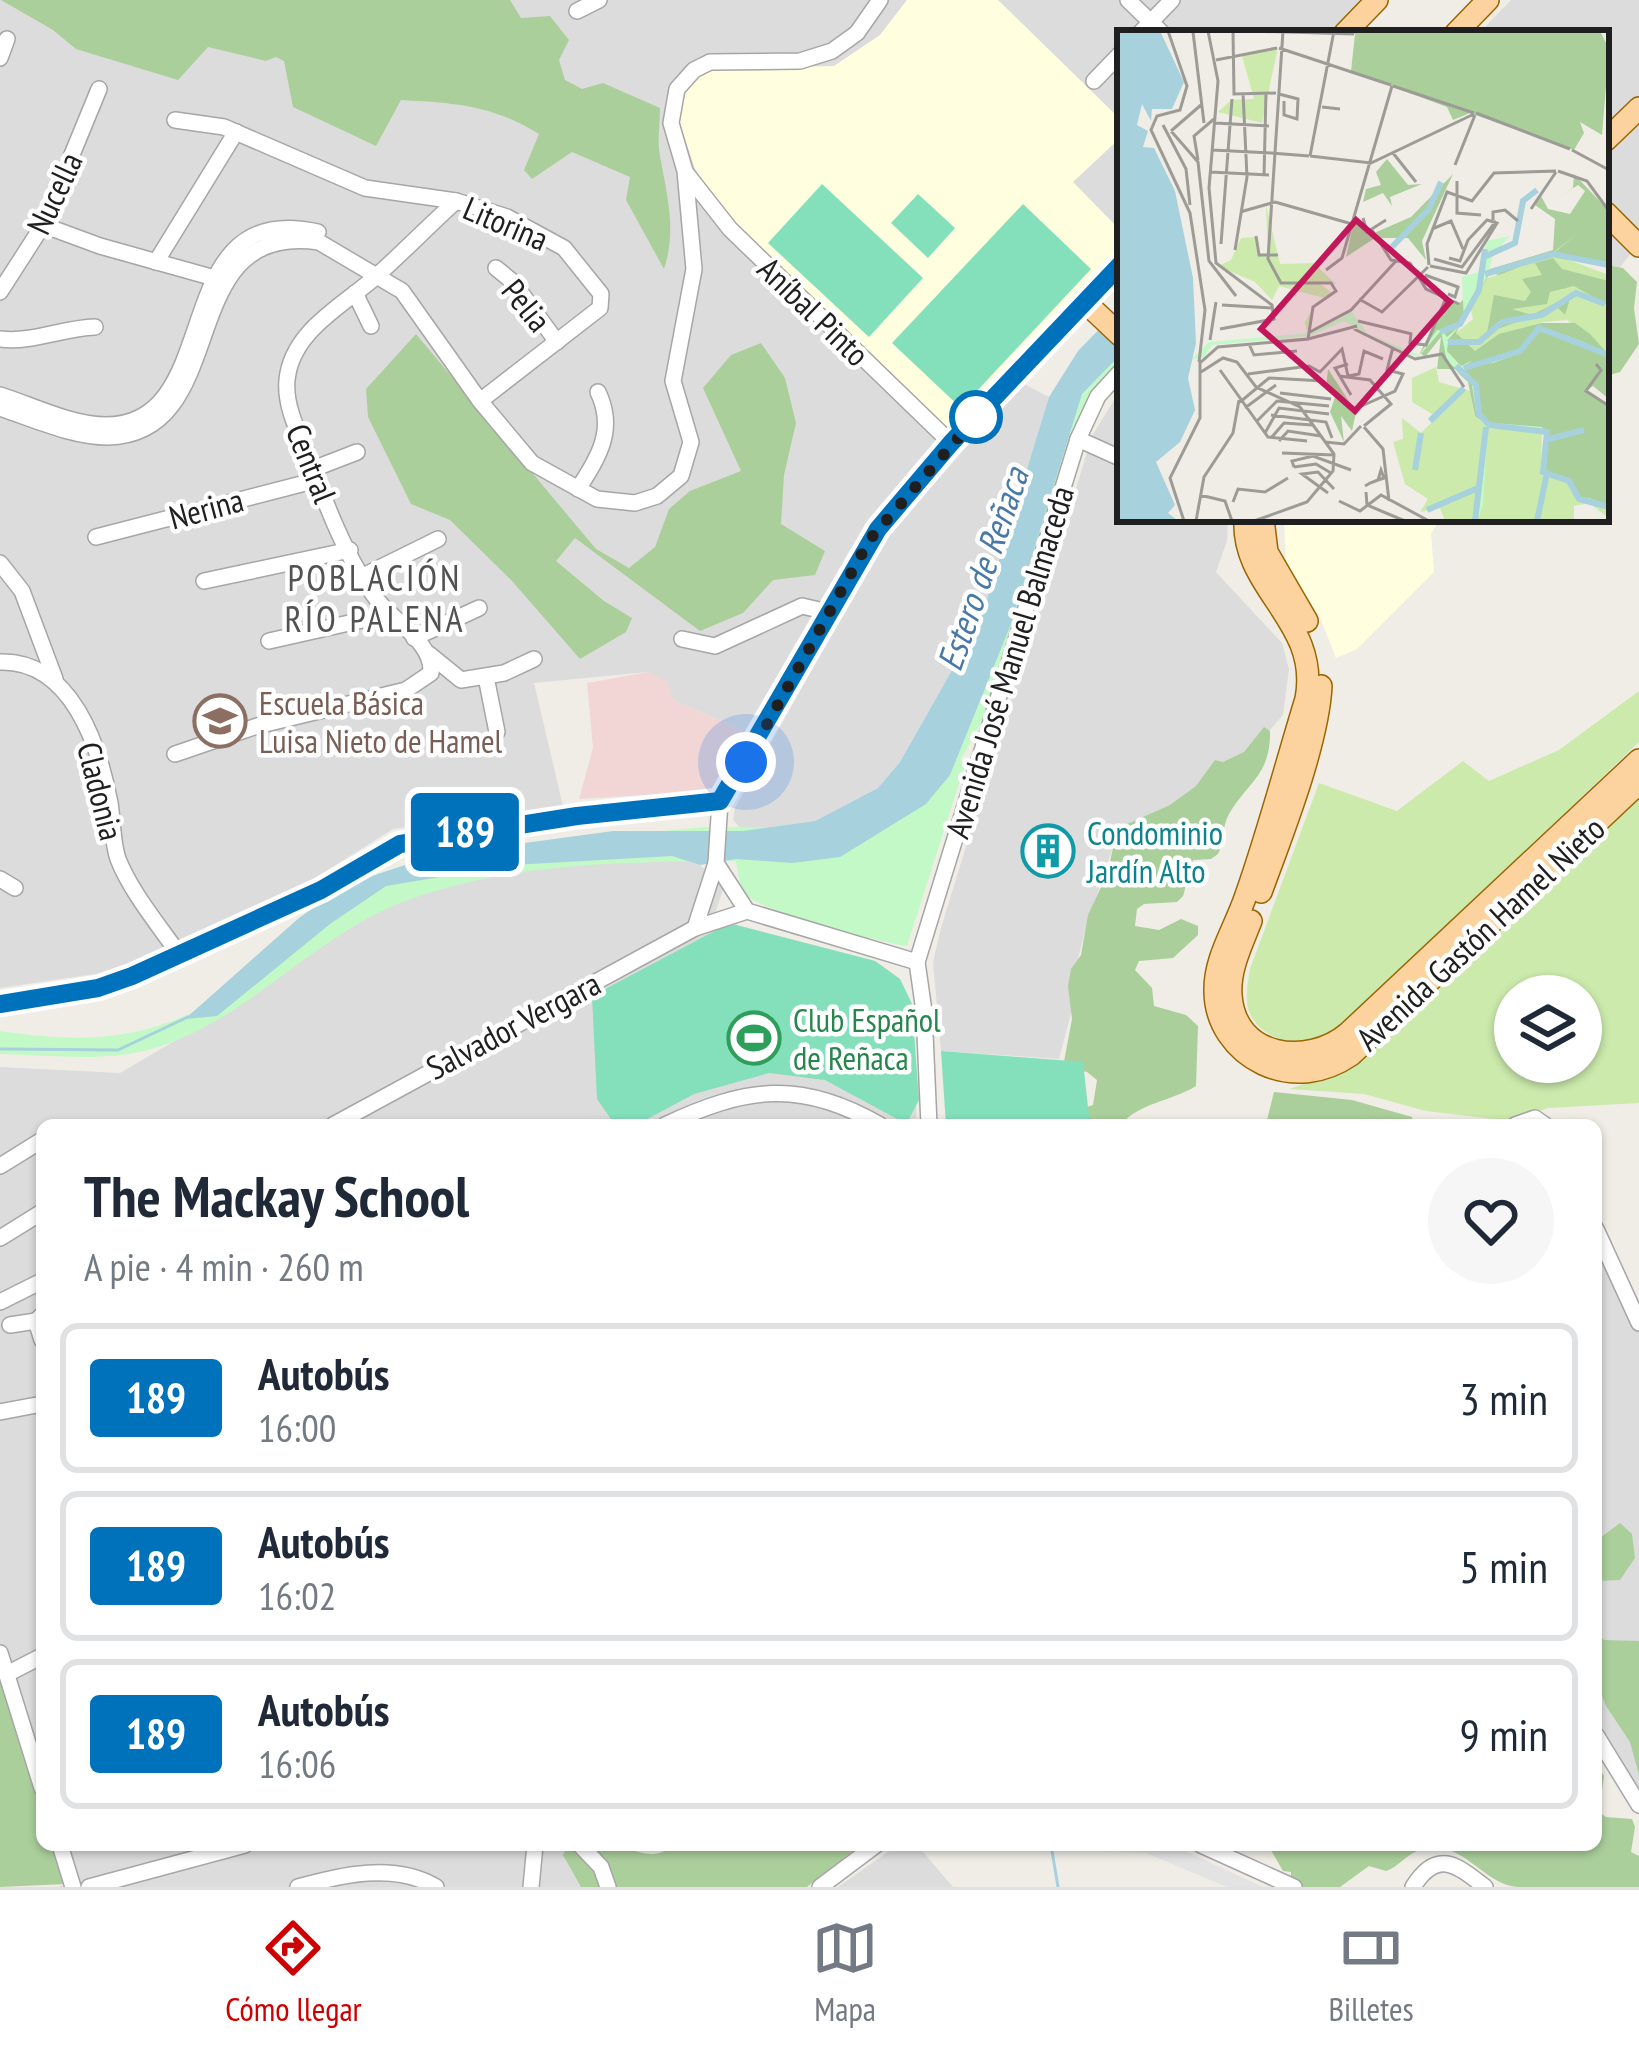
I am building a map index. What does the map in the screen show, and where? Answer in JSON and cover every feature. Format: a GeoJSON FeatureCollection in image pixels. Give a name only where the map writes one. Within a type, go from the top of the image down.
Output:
{"type":"FeatureCollection","features":[{"type":"Feature","properties":{"kind":"main road"},"geometry":{"type":"LineString","coordinates":[[1348,30],[1377,0]]}},
{"type":"Feature","properties":{"kind":"main road"},"geometry":{"type":"LineString","coordinates":[[1459,30],[1488,0]]}},
{"type":"Feature","properties":{"kind":"main road"},"geometry":{"type":"LineString","coordinates":[[1609,137],[1639,108]]}},
{"type":"Feature","properties":{"kind":"main road"},"geometry":{"type":"LineString","coordinates":[[1609,217],[1639,246]]}},
{"type":"Feature","properties":{"kind":"main road"},"geometry":{"type":"LineString","coordinates":[[1117,272],[1092,309],[1117,332]]}},
{"type":"Feature","properties":{"kind":"main road","name":"Avenida Gastón Hamel Nieto"},"geometry":{"type":"LineString","coordinates":[[1254,524],[1316,642],[1321,682],[1319,707],[1283,832],[1232,980],[1236,1014],[1261,1044],[1276,1052],[1303,1055],[1340,1040],[1639,760]]}},
{"type":"Feature","properties":{"kind":"main road","name":"Avenida Gastón Hamel Nieto"},"geometry":{"type":"LineString","coordinates":[[1254,524],[1252,559],[1301,640],[1309,680],[1251,880],[1215,983],[1223,1025],[1254,1059],[1276,1069],[1303,1072],[1330,1067],[1351,1055],[1639,782]]}},
{"type":"Feature","properties":{"kind":"street"},"geometry":{"type":"LineString","coordinates":[[577,10],[599,0]]}},
{"type":"Feature","properties":{"kind":"street"},"geometry":{"type":"LineString","coordinates":[[0,395],[93,424],[121,424],[149,412],[178,378],[219,279],[253,253],[296,240],[319,242],[411,300],[480,400],[532,463],[615,504],[647,500],[675,483],[688,461],[691,442],[673,381],[694,269],[685,171],[670,114],[674,97],[688,75],[719,60],[789,61],[822,56],[849,40],[880,0]]}},
{"type":"Feature","properties":{"kind":"street"},"geometry":{"type":"LineString","coordinates":[[1128,0],[1151,29],[1172,0]]}},
{"type":"Feature","properties":{"kind":"street"},"geometry":{"type":"LineString","coordinates":[[0,58],[8,39]]}},
{"type":"Feature","properties":{"kind":"street"},"geometry":{"type":"LineString","coordinates":[[1094,81],[1117,57]]}},
{"type":"Feature","properties":{"kind":"street","name":"Nucella"},"geometry":{"type":"LineString","coordinates":[[0,292],[43,225],[99,89]]}},
{"type":"Feature","properties":{"kind":"street","name":"Litorina"},"geometry":{"type":"LineString","coordinates":[[175,120],[236,132],[365,188],[456,201],[507,217],[554,241],[573,257],[601,294],[596,312],[480,400]]}},
{"type":"Feature","properties":{"kind":"street"},"geometry":{"type":"LineString","coordinates":[[156,262],[236,132]]}},
{"type":"Feature","properties":{"kind":"street","name":"Aníbal Pinto"},"geometry":{"type":"LineString","coordinates":[[685,171],[730,229],[951,443]]}},
{"type":"Feature","properties":{"kind":"street","name":"Central"},"geometry":{"type":"LineString","coordinates":[[429,654],[389,614],[350,550],[289,405],[288,372],[308,337],[456,201]]}},
{"type":"Feature","properties":{"kind":"street"},"geometry":{"type":"LineString","coordinates":[[43,225],[219,279]]}},
{"type":"Feature","properties":{"kind":"street","name":"Pelia"},"geometry":{"type":"LineString","coordinates":[[496,268],[557,343]]}},
{"type":"Feature","properties":{"kind":"street"},"geometry":{"type":"LineString","coordinates":[[0,408],[101,437],[142,429],[170,409],[184,389],[219,279]]}},
{"type":"Feature","properties":{"kind":"street"},"geometry":{"type":"LineString","coordinates":[[355,293],[371,326]]}},
{"type":"Feature","properties":{"kind":"street"},"geometry":{"type":"LineString","coordinates":[[695,928],[716,859],[720,801],[870,539],[951,443],[1092,309]]}},
{"type":"Feature","properties":{"kind":"street"},"geometry":{"type":"LineString","coordinates":[[0,339],[22,341],[74,327],[95,327]]}},
{"type":"Feature","properties":{"kind":"street","name":"Avenida José Manuel Balmaceda"},"geometry":{"type":"LineString","coordinates":[[916,962],[1078,439],[1098,396],[1117,375]]}},
{"type":"Feature","properties":{"kind":"street"},"geometry":{"type":"LineString","coordinates":[[578,489],[608,431],[598,392]]}},
{"type":"Feature","properties":{"kind":"street"},"geometry":{"type":"LineString","coordinates":[[1078,439],[1117,457]]}},
{"type":"Feature","properties":{"kind":"street","name":"Nerina"},"geometry":{"type":"LineString","coordinates":[[96,537],[315,475],[357,452]]}},
{"type":"Feature","properties":{"kind":"street"},"geometry":{"type":"LineString","coordinates":[[363,576],[437,539]]}},
{"type":"Feature","properties":{"kind":"street"},"geometry":{"type":"LineString","coordinates":[[204,581],[350,550]]}},
{"type":"Feature","properties":{"kind":"street","name":"Cladonia"},"geometry":{"type":"LineString","coordinates":[[0,563],[22,591],[55,679],[84,725],[100,766],[118,860],[178,953]]}},
{"type":"Feature","properties":{"kind":"street"},"geometry":{"type":"LineString","coordinates":[[682,639],[715,646],[802,606],[828,612]]}},
{"type":"Feature","properties":{"kind":"street"},"geometry":{"type":"LineString","coordinates":[[414,638],[479,608]]}},
{"type":"Feature","properties":{"kind":"street"},"geometry":{"type":"LineString","coordinates":[[269,641],[389,614]]}},
{"type":"Feature","properties":{"kind":"street"},"geometry":{"type":"LineString","coordinates":[[429,654],[461,680],[520,668],[534,659]]}},
{"type":"Feature","properties":{"kind":"street"},"geometry":{"type":"LineString","coordinates":[[175,754],[256,726],[406,690],[431,673],[429,654]]}},
{"type":"Feature","properties":{"kind":"street"},"geometry":{"type":"LineString","coordinates":[[0,662],[30,665],[55,679]]}},
{"type":"Feature","properties":{"kind":"street"},"geometry":{"type":"LineString","coordinates":[[486,676],[497,732]]}},
{"type":"Feature","properties":{"kind":"street"},"geometry":{"type":"LineString","coordinates":[[0,1004],[98,988],[321,890],[400,844],[577,816],[720,801]]}},
{"type":"Feature","properties":{"kind":"street"},"geometry":{"type":"LineString","coordinates":[[716,859],[747,911],[916,962],[924,1011],[927,1119]]}},
{"type":"Feature","properties":{"kind":"street","name":"Salvador Vergara"},"geometry":{"type":"LineString","coordinates":[[344,1119],[695,928],[747,911]]}},
{"type":"Feature","properties":{"kind":"street"},"geometry":{"type":"LineString","coordinates":[[681,1119],[735,1098],[780,1092],[824,1098],[868,1119]]}},
{"type":"Feature","properties":{"kind":"street"},"geometry":{"type":"LineString","coordinates":[[0,1166],[36,1144]]}},
{"type":"Feature","properties":{"kind":"street"},"geometry":{"type":"LineString","coordinates":[[0,1238],[36,1216]]}},
{"type":"Feature","properties":{"kind":"street"},"geometry":{"type":"LineString","coordinates":[[1602,1242],[1639,1323]]}},
{"type":"Feature","properties":{"kind":"street"},"geometry":{"type":"LineString","coordinates":[[0,1302],[36,1284]]}},
{"type":"Feature","properties":{"kind":"street"},"geometry":{"type":"LineString","coordinates":[[10,1325],[36,1319]]}},
{"type":"Feature","properties":{"kind":"street"},"geometry":{"type":"LineString","coordinates":[[0,1412],[36,1404]]}},
{"type":"Feature","properties":{"kind":"street"},"geometry":{"type":"LineString","coordinates":[[0,1653],[36,1769]]}},
{"type":"Feature","properties":{"kind":"street"},"geometry":{"type":"LineString","coordinates":[[7,1675],[36,1659]]}},
{"type":"Feature","properties":{"kind":"street"},"geometry":{"type":"LineString","coordinates":[[1602,1745],[1639,1804]]}},
{"type":"Feature","properties":{"kind":"street"},"geometry":{"type":"LineString","coordinates":[[62,1851],[73,1887]]}},
{"type":"Feature","properties":{"kind":"street"},"geometry":{"type":"LineString","coordinates":[[89,1887],[222,1851]]}},
{"type":"Feature","properties":{"kind":"street"},"geometry":{"type":"LineString","coordinates":[[531,1887],[534,1851]]}},
{"type":"Feature","properties":{"kind":"street"},"geometry":{"type":"LineString","coordinates":[[586,1851],[601,1867],[608,1887]]}},
{"type":"Feature","properties":{"kind":"street"},"geometry":{"type":"LineString","coordinates":[[820,1887],[868,1851]]}},
{"type":"Feature","properties":{"kind":"street"},"geometry":{"type":"LineString","coordinates":[[1215,1851],[1294,1887]]}},
{"type":"Feature","properties":{"kind":"street"},"geometry":{"type":"LineString","coordinates":[[1418,1880],[1437,1864],[1453,1865],[1485,1887]]}},
{"type":"Feature","properties":{"kind":"street"},"geometry":{"type":"LineString","coordinates":[[298,1887],[354,1872],[416,1878],[436,1887]]}},
{"type":"Feature","properties":{"kind":"shaded area"},"geometry":{"type":"Polygon","coordinates":[[[0,0],[1363,0],[1334,30],[1117,30],[1117,254],[948,430],[857,539],[749,733],[673,700],[648,672],[534,683],[563,806],[393,829],[315,878],[115,971],[0,988],[0,0]]]}},
{"type":"Feature","properties":{"kind":"shaded area"},"geometry":{"type":"Polygon","coordinates":[[[907,0],[998,0],[1117,116],[1117,141],[1073,182],[1117,227],[1117,254],[948,430],[723,210],[695,169],[679,121],[685,91],[710,69],[834,66],[880,35],[907,0]]]}},
{"type":"Feature","properties":{"kind":"shaded area"},"geometry":{"type":"Polygon","coordinates":[[[1511,0],[1639,0],[1639,258],[1632,252],[1609,281],[1609,30],[1482,30],[1511,0]]]}},
{"type":"Feature","properties":{"kind":"shaded area"},"geometry":{"type":"Polygon","coordinates":[[[1024,384],[1049,397],[981,619],[900,762],[878,788],[815,821],[743,831],[733,820],[735,808],[887,534],[1024,384]]]}},
{"type":"Feature","properties":{"kind":"shaded area"},"geometry":{"type":"Polygon","coordinates":[[[1117,395],[1117,522],[1228,522],[1216,572],[1282,643],[1289,669],[1283,715],[1252,751],[1113,847],[1073,978],[1079,983],[1059,1059],[941,1051],[933,962],[941,928],[1092,436],[1117,395]]]}},
{"type":"Feature","properties":{"kind":"shaded area"},"geometry":{"type":"Polygon","coordinates":[[[1284,522],[1438,522],[1431,534],[1434,572],[1357,649],[1336,658],[1319,615],[1286,564],[1284,522]]]}},
{"type":"Feature","properties":{"kind":"shaded area"},"geometry":{"type":"Polygon","coordinates":[[[648,672],[667,681],[673,700],[749,733],[721,782],[708,791],[579,799],[593,748],[587,683],[648,672]]]}},
{"type":"Feature","properties":{"kind":"shaded area"},"geometry":{"type":"Polygon","coordinates":[[[672,856],[700,865],[724,887],[714,916],[733,912],[737,925],[875,961],[900,979],[912,1004],[917,1119],[36,1119],[36,1791],[0,1678],[0,1067],[120,1073],[217,1016],[330,924],[472,870],[672,856]]]}},
{"type":"Feature","properties":{"kind":"shaded area"},"geometry":{"type":"Polygon","coordinates":[[[1602,1248],[1639,1327],[1639,1795],[1602,1728],[1602,1248]]]}},
{"type":"Feature","properties":{"kind":"shaded area"},"geometry":{"type":"Polygon","coordinates":[[[55,1851],[569,1851],[586,1867],[590,1887],[57,1887],[65,1885],[55,1851]]]}},
{"type":"Feature","properties":{"kind":"shaded area"},"geometry":{"type":"Polygon","coordinates":[[[889,1851],[922,1851],[953,1887],[838,1887],[889,1851]]]}},
{"type":"Feature","properties":{"kind":"shaded area"},"geometry":{"type":"Polygon","coordinates":[[[1098,1851],[1185,1851],[1263,1887],[1227,1887],[1146,1853],[1098,1851]]]}},
{"type":"Feature","properties":{"kind":"green space"},"geometry":{"type":"Polygon","coordinates":[[[1,0],[510,0],[521,18],[550,16],[569,40],[559,60],[565,80],[582,89],[603,83],[660,108],[659,150],[670,226],[664,269],[626,200],[630,177],[572,152],[532,179],[524,170],[539,134],[505,117],[456,104],[401,100],[376,146],[293,107],[284,61],[276,57],[266,61],[208,47],[178,80],[76,49],[1,0]]]}},
{"type":"Feature","properties":{"kind":"green space"},"geometry":{"type":"Polygon","coordinates":[[[822,184],[923,278],[869,337],[768,243],[822,184]]]}},
{"type":"Feature","properties":{"kind":"green space"},"geometry":{"type":"Polygon","coordinates":[[[918,194],[955,228],[928,258],[891,223],[918,194]]]}},
{"type":"Feature","properties":{"kind":"green space"},"geometry":{"type":"Polygon","coordinates":[[[1023,204],[1091,269],[961,408],[892,343],[1023,204]]]}},
{"type":"Feature","properties":{"kind":"green space"},"geometry":{"type":"Polygon","coordinates":[[[1609,266],[1623,268],[1637,282],[1634,308],[1639,344],[1620,372],[1609,375],[1609,266]]]}},
{"type":"Feature","properties":{"kind":"green space"},"geometry":{"type":"Polygon","coordinates":[[[1117,319],[1117,370],[1089,408],[1008,662],[961,759],[964,768],[907,946],[760,904],[743,889],[736,861],[608,864],[524,872],[441,889],[368,918],[220,1018],[155,1048],[97,1057],[0,1054],[0,1031],[110,1036],[188,1015],[215,1001],[381,878],[543,842],[705,827],[820,828],[887,792],[988,624],[1036,462],[1117,319]]]}},
{"type":"Feature","properties":{"kind":"green space"},"geometry":{"type":"Polygon","coordinates":[[[416,334],[596,549],[629,568],[655,547],[669,509],[690,491],[741,471],[703,388],[731,355],[761,343],[785,378],[796,423],[784,475],[781,524],[825,551],[815,575],[773,580],[743,613],[700,631],[575,538],[556,561],[632,618],[626,632],[580,659],[512,581],[450,520],[411,504],[368,417],[366,389],[416,334]]]}},
{"type":"Feature","properties":{"kind":"green space"},"geometry":{"type":"Polygon","coordinates":[[[1639,691],[1639,742],[1351,1017],[1323,1036],[1298,1042],[1267,1033],[1252,1018],[1247,1003],[1250,969],[1319,783],[1397,811],[1463,761],[1489,781],[1559,750],[1639,691]]]}},
{"type":"Feature","properties":{"kind":"green space"},"geometry":{"type":"Polygon","coordinates":[[[1264,727],[1270,731],[1266,759],[1228,816],[1218,854],[1193,860],[1177,902],[1144,904],[1137,909],[1135,926],[1159,930],[1181,919],[1198,926],[1198,935],[1173,958],[1139,961],[1135,970],[1152,988],[1154,1006],[1186,1015],[1198,1026],[1196,1086],[1127,1119],[1075,1119],[1078,1110],[1093,1105],[1097,1080],[1087,1072],[1063,1067],[1072,1019],[1068,986],[1071,969],[1081,955],[1088,915],[1108,872],[1115,838],[1125,825],[1170,805],[1196,786],[1215,760],[1223,762],[1244,752],[1264,727]]]}},
{"type":"Feature","properties":{"kind":"green space"},"geometry":{"type":"Polygon","coordinates":[[[1639,796],[1639,1103],[1548,1108],[1516,1119],[1493,1119],[1426,1111],[1364,1094],[1289,1089],[1331,1075],[1639,796]]]}},
{"type":"Feature","properties":{"kind":"green space","name":"Club Español de Reñaca"},"geometry":{"type":"Polygon","coordinates":[[[736,925],[875,961],[900,979],[912,1004],[919,1100],[909,1119],[897,1119],[825,1080],[769,1073],[694,1094],[647,1119],[611,1119],[597,1099],[592,996],[724,926],[736,925]]]}},
{"type":"Feature","properties":{"kind":"green space"},"geometry":{"type":"Polygon","coordinates":[[[941,1051],[1083,1062],[1089,1119],[946,1119],[941,1051]]]}},
{"type":"Feature","properties":{"kind":"green space"},"geometry":{"type":"Polygon","coordinates":[[[1274,1092],[1352,1100],[1412,1119],[1267,1119],[1274,1092]]]}},
{"type":"Feature","properties":{"kind":"green space"},"geometry":{"type":"Polygon","coordinates":[[[1620,1523],[1632,1534],[1635,1558],[1620,1580],[1602,1581],[1602,1536],[1620,1523]]]}},
{"type":"Feature","properties":{"kind":"green space"},"geometry":{"type":"Polygon","coordinates":[[[1602,1638],[1639,1641],[1639,1775],[1630,1742],[1606,1706],[1602,1638]]]}},
{"type":"Feature","properties":{"kind":"green space"},"geometry":{"type":"Polygon","coordinates":[[[0,1678],[36,1791],[36,1851],[55,1851],[66,1884],[0,1887],[0,1678]]]}},
{"type":"Feature","properties":{"kind":"green space"},"geometry":{"type":"Polygon","coordinates":[[[1602,1814],[1632,1819],[1631,1852],[1639,1856],[1639,1887],[1517,1887],[1504,1884],[1451,1851],[1602,1851],[1602,1814]]]}},
{"type":"Feature","properties":{"kind":"green space"},"geometry":{"type":"Polygon","coordinates":[[[565,1851],[852,1851],[807,1887],[581,1887],[565,1851]]]}},
{"type":"Feature","properties":{"kind":"green space"},"geometry":{"type":"Polygon","coordinates":[[[1271,1851],[1421,1851],[1386,1871],[1369,1866],[1340,1887],[1291,1887],[1291,1872],[1283,1871],[1271,1851]]]}},
{"type":"Feature","properties":{"kind":"water"},"geometry":{"type":"Polygon","coordinates":[[[1117,311],[1117,358],[1082,394],[1011,624],[950,775],[926,804],[840,857],[792,863],[736,859],[700,865],[672,856],[512,865],[386,886],[330,924],[217,1016],[185,1019],[299,918],[351,883],[435,855],[613,831],[743,831],[815,821],[878,788],[900,762],[981,619],[1049,397],[1078,351],[1117,311]]]}},
{"type":"Feature","properties":{"kind":"waterway","name":"Estero de Reñaca"},"geometry":{"type":"LineString","coordinates":[[0,1049],[118,1050],[188,1017]]}},
{"type":"Feature","properties":{"kind":"waterway"},"geometry":{"type":"LineString","coordinates":[[1052,1851],[1058,1887]]}},
{"type":"Feature","properties":{"kind":"bus line","name":"189"},"geometry":{"type":"LineString","coordinates":[[0,1004],[52,998],[132,976],[321,890],[400,844],[577,816],[720,801],[878,529],[951,443],[1117,268]]}},
{"type":"Feature","properties":{"kind":"place","name":"Escuela Básica Luisa Nieto de Hamel"},"geometry":{"type":"Point","coordinates":[220,721]}},
{"type":"Feature","properties":{"kind":"place","name":"Condominio Jardín Alto"},"geometry":{"type":"Point","coordinates":[1048,851]}},
{"type":"Feature","properties":{"kind":"place","name":"Club Español de Reñaca"},"geometry":{"type":"Point","coordinates":[754,1038]}},
{"type":"Feature","properties":{"kind":"district","name":"POBLACIÓN RÍO PALENA"},"geometry":{"type":"Point","coordinates":[375,598]}},
{"type":"Feature","properties":{"kind":"route"},"geometry":{"type":"LineString","coordinates":[[746,762],[870,539],[979,414],[976,417]]}}]}
